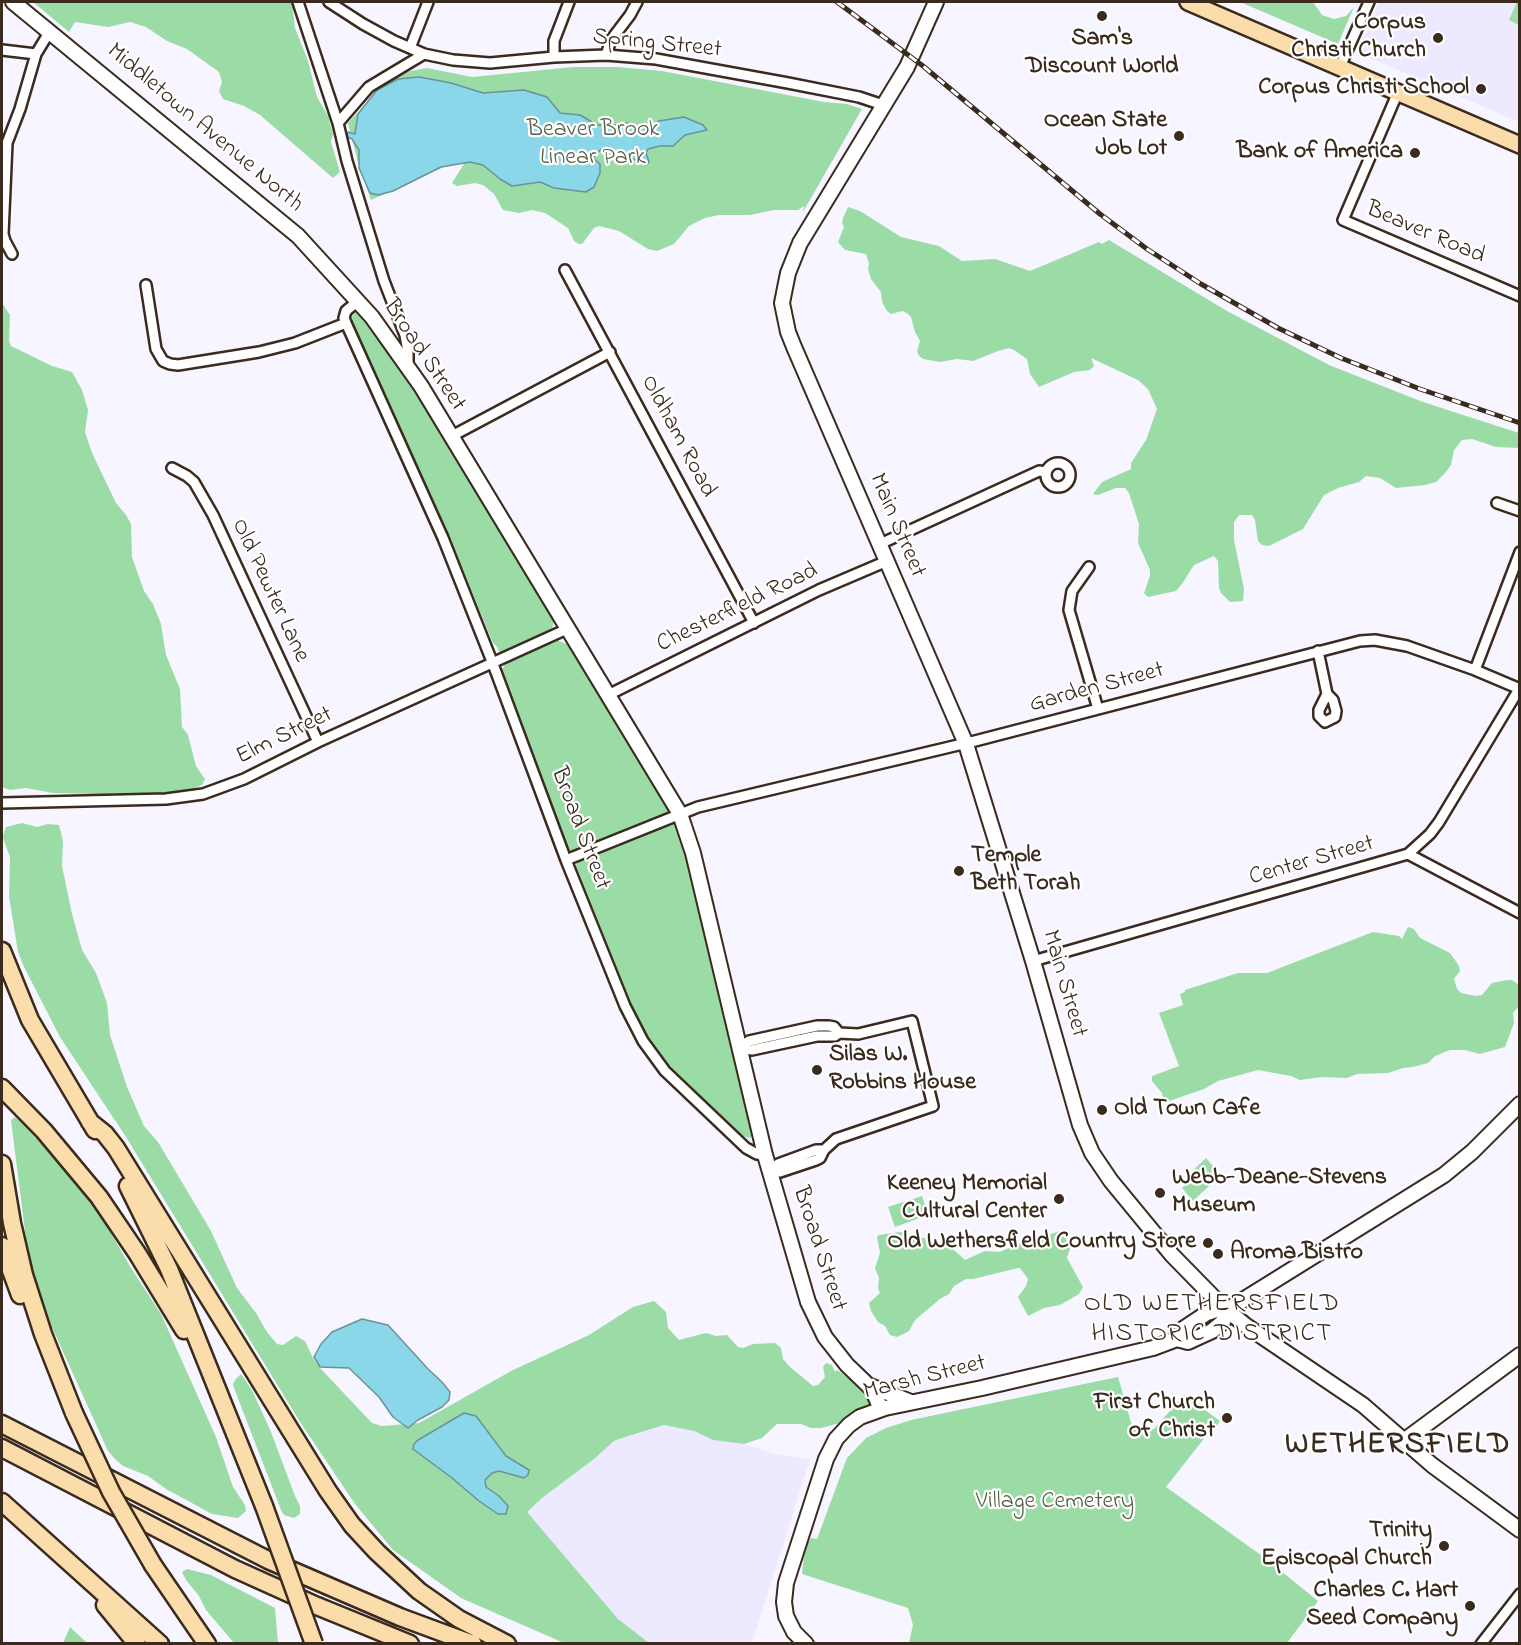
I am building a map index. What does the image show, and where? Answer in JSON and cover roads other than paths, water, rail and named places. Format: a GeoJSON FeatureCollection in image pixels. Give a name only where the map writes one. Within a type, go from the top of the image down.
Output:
{"type":"FeatureCollection","features":[{"type":"Feature","properties":{"kind":"highway"},"geometry":{"type":"LineString","coordinates":[[2,951],[30,1020],[148,1225],[169,1269],[264,1506],[314,1644]]}},
{"type":"Feature","properties":{"kind":"highway"},"geometry":{"type":"LineString","coordinates":[[2,1088],[63,1153],[111,1213],[147,1268],[212,1378]]}},
{"type":"Feature","properties":{"kind":"highway"},"geometry":{"type":"LineString","coordinates":[[90,1122],[105,1134],[116,1148],[328,1491],[352,1525],[387,1563],[419,1591],[459,1618],[507,1644]]}},
{"type":"Feature","properties":{"kind":"highway"},"geometry":{"type":"LineString","coordinates":[[2,1164],[24,1275],[74,1413],[111,1492],[153,1565],[207,1644]]}},
{"type":"Feature","properties":{"kind":"highway"},"geometry":{"type":"LineString","coordinates":[[2,1246],[31,1319],[60,1377]]}},
{"type":"Feature","properties":{"kind":"highway"},"geometry":{"type":"LineString","coordinates":[[2,1424],[268,1560],[390,1612],[473,1644]]}},
{"type":"Feature","properties":{"kind":"highway"},"geometry":{"type":"LineString","coordinates":[[2,1448],[235,1569],[410,1644]]}},
{"type":"Feature","properties":{"kind":"highway"},"geometry":{"type":"LineString","coordinates":[[2,1502],[160,1644]]}},
{"type":"Feature","properties":{"kind":"highway"},"geometry":{"type":"LineString","coordinates":[[59,1553],[137,1644]]}},
{"type":"Feature","properties":{"kind":"highway"},"geometry":{"type":"LineString","coordinates":[[165,1584],[217,1644]]}},
{"type":"Feature","properties":{"kind":"main road"},"geometry":{"type":"LineString","coordinates":[[1188,2],[1520,145]]}},
{"type":"Feature","properties":{"kind":"street","name":"Middletown Avenue North"},"geometry":{"type":"LineString","coordinates":[[13,2],[284,224],[358,301]]}},
{"type":"Feature","properties":{"kind":"street"},"geometry":{"type":"LineString","coordinates":[[297,2],[338,123],[347,161],[384,281],[405,335],[408,366]]}},
{"type":"Feature","properties":{"kind":"street","name":"Spring Street"},"geometry":{"type":"LineString","coordinates":[[329,2],[370,29],[410,48],[424,54],[461,61],[490,63],[554,57],[606,56],[656,59],[859,97],[883,105]]}},
{"type":"Feature","properties":{"kind":"street"},"geometry":{"type":"LineString","coordinates":[[410,48],[428,2]]}},
{"type":"Feature","properties":{"kind":"street"},"geometry":{"type":"LineString","coordinates":[[554,57],[554,41],[569,2]]}},
{"type":"Feature","properties":{"kind":"street"},"geometry":{"type":"LineString","coordinates":[[606,56],[610,40],[630,15],[637,2]]}},
{"type":"Feature","properties":{"kind":"street","name":"Main Street"},"geometry":{"type":"LineString","coordinates":[[936,2],[912,57],[800,243],[788,273],[782,303],[788,332],[966,744],[1033,961],[1080,1125],[1092,1153],[1111,1181],[1150,1230],[1227,1310],[1245,1325],[1350,1396],[1432,1465],[1520,1530]]}},
{"type":"Feature","properties":{"kind":"street"},"geometry":{"type":"LineString","coordinates":[[1340,68],[1369,2]]}},
{"type":"Feature","properties":{"kind":"street"},"geometry":{"type":"LineString","coordinates":[[12,254],[3,234],[7,143],[22,104],[36,54],[50,31]]}},
{"type":"Feature","properties":{"kind":"street"},"geometry":{"type":"LineString","coordinates":[[2,50],[36,54]]}},
{"type":"Feature","properties":{"kind":"street"},"geometry":{"type":"LineString","coordinates":[[338,123],[369,87],[424,54]]}},
{"type":"Feature","properties":{"kind":"street","name":"Beaver Road"},"geometry":{"type":"LineString","coordinates":[[1398,93],[1343,220],[1520,296]]}},
{"type":"Feature","properties":{"kind":"street","name":"Oldham Road"},"geometry":{"type":"LineString","coordinates":[[565,270],[754,623]]}},
{"type":"Feature","properties":{"kind":"street"},"geometry":{"type":"LineString","coordinates":[[146,285],[156,349],[163,360],[170,364],[277,348],[346,323]]}},
{"type":"Feature","properties":{"kind":"street","name":"Broad Street"},"geometry":{"type":"LineString","coordinates":[[765,1155],[751,1151],[736,1139],[678,1085],[652,1055],[625,1006],[566,860],[443,538],[344,318],[346,311],[358,301],[408,366],[680,814],[693,853],[769,1171],[803,1285],[816,1321],[839,1357],[876,1395],[881,1409]]}},
{"type":"Feature","properties":{"kind":"street"},"geometry":{"type":"LineString","coordinates":[[450,437],[610,352]]}},
{"type":"Feature","properties":{"kind":"street","name":"Old Pewter Lane"},"geometry":{"type":"LineString","coordinates":[[172,468],[194,482],[213,515],[318,742]]}},
{"type":"Feature","properties":{"kind":"street"},"geometry":{"type":"LineString","coordinates":[[880,544],[1039,471],[1046,472]]}},
{"type":"Feature","properties":{"kind":"street"},"geometry":{"type":"LineString","coordinates":[[1497,503],[1520,511]]}},
{"type":"Feature","properties":{"kind":"street"},"geometry":{"type":"LineString","coordinates":[[1476,670],[1520,552]]}},
{"type":"Feature","properties":{"kind":"street","name":"Chesterfield Road"},"geometry":{"type":"LineString","coordinates":[[608,695],[819,590],[887,561]]}},
{"type":"Feature","properties":{"kind":"street"},"geometry":{"type":"LineString","coordinates":[[1089,567],[1072,591],[1069,610],[1098,709]]}},
{"type":"Feature","properties":{"kind":"street","name":"Elm Street"},"geometry":{"type":"LineString","coordinates":[[2,803],[183,798],[203,794],[244,779],[318,742],[567,629]]}},
{"type":"Feature","properties":{"kind":"street","name":"Garden Street"},"geometry":{"type":"LineString","coordinates":[[566,860],[680,814],[712,804],[966,744],[1359,641],[1375,640],[1407,646],[1476,670],[1519,689]]}},
{"type":"Feature","properties":{"kind":"street"},"geometry":{"type":"LineString","coordinates":[[1318,651],[1327,694]]}},
{"type":"Feature","properties":{"kind":"street","name":"Center Street"},"geometry":{"type":"LineString","coordinates":[[1033,961],[1408,854],[1430,834],[1439,822],[1519,689]]}},
{"type":"Feature","properties":{"kind":"street"},"geometry":{"type":"LineString","coordinates":[[1408,854],[1520,913]]}},
{"type":"Feature","properties":{"kind":"street"},"geometry":{"type":"LineString","coordinates":[[739,1048],[752,1050],[817,1036],[835,1036],[839,1033],[858,1034],[912,1021],[933,1106],[836,1139],[816,1160],[780,1172],[769,1171]]}},
{"type":"Feature","properties":{"kind":"street","name":"Marsh Street"},"geometry":{"type":"LineString","coordinates":[[806,1644],[790,1627],[784,1608],[785,1590],[791,1564],[819,1478],[834,1442],[856,1420],[881,1409],[1095,1362],[1153,1348],[1177,1339],[1184,1328],[1207,1313],[1227,1310],[1444,1175],[1472,1152],[1520,1104]]}},
{"type":"Feature","properties":{"kind":"street"},"geometry":{"type":"LineString","coordinates":[[1404,1440],[1520,1355]]}},
{"type":"Feature","properties":{"kind":"street"},"geometry":{"type":"LineString","coordinates":[[866,1384],[910,1402]]}},
{"type":"Feature","properties":{"kind":"street"},"geometry":{"type":"LineString","coordinates":[[1481,1644],[1520,1594]]}},
{"type":"Feature","properties":{"kind":"water"},"geometry":{"type":"Polygon","coordinates":[[[419,77],[451,83],[483,93],[524,90],[547,97],[560,113],[580,115],[597,125],[611,126],[627,123],[645,129],[659,121],[684,117],[703,125],[707,130],[685,135],[673,146],[648,149],[646,153],[649,162],[646,165],[619,152],[601,149],[593,158],[600,164],[600,173],[594,187],[586,192],[554,188],[540,182],[512,186],[483,165],[470,162],[441,167],[393,191],[378,195],[370,193],[359,168],[359,150],[352,139],[347,137],[348,132],[355,134],[358,114],[377,90],[398,79],[419,77]]]}},
{"type":"Feature","properties":{"kind":"water"},"geometry":{"type":"Polygon","coordinates":[[[362,1319],[388,1325],[442,1382],[450,1392],[449,1400],[442,1407],[408,1428],[393,1417],[379,1397],[349,1368],[320,1367],[314,1357],[321,1344],[332,1332],[362,1319]]]}},
{"type":"Feature","properties":{"kind":"water"},"geometry":{"type":"Polygon","coordinates":[[[464,1413],[476,1416],[506,1456],[529,1470],[528,1475],[524,1478],[499,1471],[492,1473],[485,1480],[486,1487],[508,1506],[506,1514],[498,1514],[479,1501],[413,1449],[418,1440],[464,1413]]]}},
{"type":"Feature","properties":{"kind":"railway"},"geometry":{"type":"LineString","coordinates":[[837,2],[923,66],[1100,214],[1147,249],[1201,284],[1278,328],[1341,358],[1420,389],[1520,423]]}},
{"type":"Feature","properties":{"kind":"place","name":"Sam's Discount World"},"geometry":{"type":"Point","coordinates":[1102,16]}},
{"type":"Feature","properties":{"kind":"place","name":"Corpus Christi Church"},"geometry":{"type":"Point","coordinates":[1438,38]}},
{"type":"Feature","properties":{"kind":"place","name":"Corpus Christi School"},"geometry":{"type":"Point","coordinates":[1481,89]}},
{"type":"Feature","properties":{"kind":"place","name":"Ocean State Job Lot"},"geometry":{"type":"Point","coordinates":[1179,136]}},
{"type":"Feature","properties":{"kind":"place","name":"Bank of America"},"geometry":{"type":"Point","coordinates":[1415,153]}},
{"type":"Feature","properties":{"kind":"place","name":"Temple Beth Torah"},"geometry":{"type":"Point","coordinates":[959,871]}},
{"type":"Feature","properties":{"kind":"place","name":"Silas W. Robbins House"},"geometry":{"type":"Point","coordinates":[817,1070]}},
{"type":"Feature","properties":{"kind":"place","name":"Old Town Cafe"},"geometry":{"type":"Point","coordinates":[1102,1110]}},
{"type":"Feature","properties":{"kind":"place","name":"Webb-Deane-Stevens Museum"},"geometry":{"type":"Point","coordinates":[1160,1193]}},
{"type":"Feature","properties":{"kind":"place","name":"Keeney Memorial Cultural Center"},"geometry":{"type":"Point","coordinates":[1059,1199]}},
{"type":"Feature","properties":{"kind":"place","name":"Old Wethersfield Country Store"},"geometry":{"type":"Point","coordinates":[1208,1243]}},
{"type":"Feature","properties":{"kind":"place","name":"Aroma Bistro"},"geometry":{"type":"Point","coordinates":[1218,1254]}},
{"type":"Feature","properties":{"kind":"place","name":"First Church of Christ"},"geometry":{"type":"Point","coordinates":[1227,1418]}},
{"type":"Feature","properties":{"kind":"place","name":"Trinity Episcopal Church"},"geometry":{"type":"Point","coordinates":[1444,1546]}},
{"type":"Feature","properties":{"kind":"place","name":"Charles C. Hart Seed Company"},"geometry":{"type":"Point","coordinates":[1470,1606]}},
{"type":"Feature","properties":{"kind":"district","name":"OLD WETHERSFIELD HISTORIC DISTRICT"},"geometry":{"type":"Point","coordinates":[1212,1321]}},
{"type":"Feature","properties":{"kind":"district","name":"WETHERSFIELD"},"geometry":{"type":"Point","coordinates":[1398,1447]}},
{"type":"Feature","properties":{"kind":"park label","name":"Beaver Brook Linear Park"},"geometry":{"type":"Point","coordinates":[593,145]}},
{"type":"Feature","properties":{"kind":"park label","name":"Village Cemetery"},"geometry":{"type":"Point","coordinates":[1055,1503]}}]}
